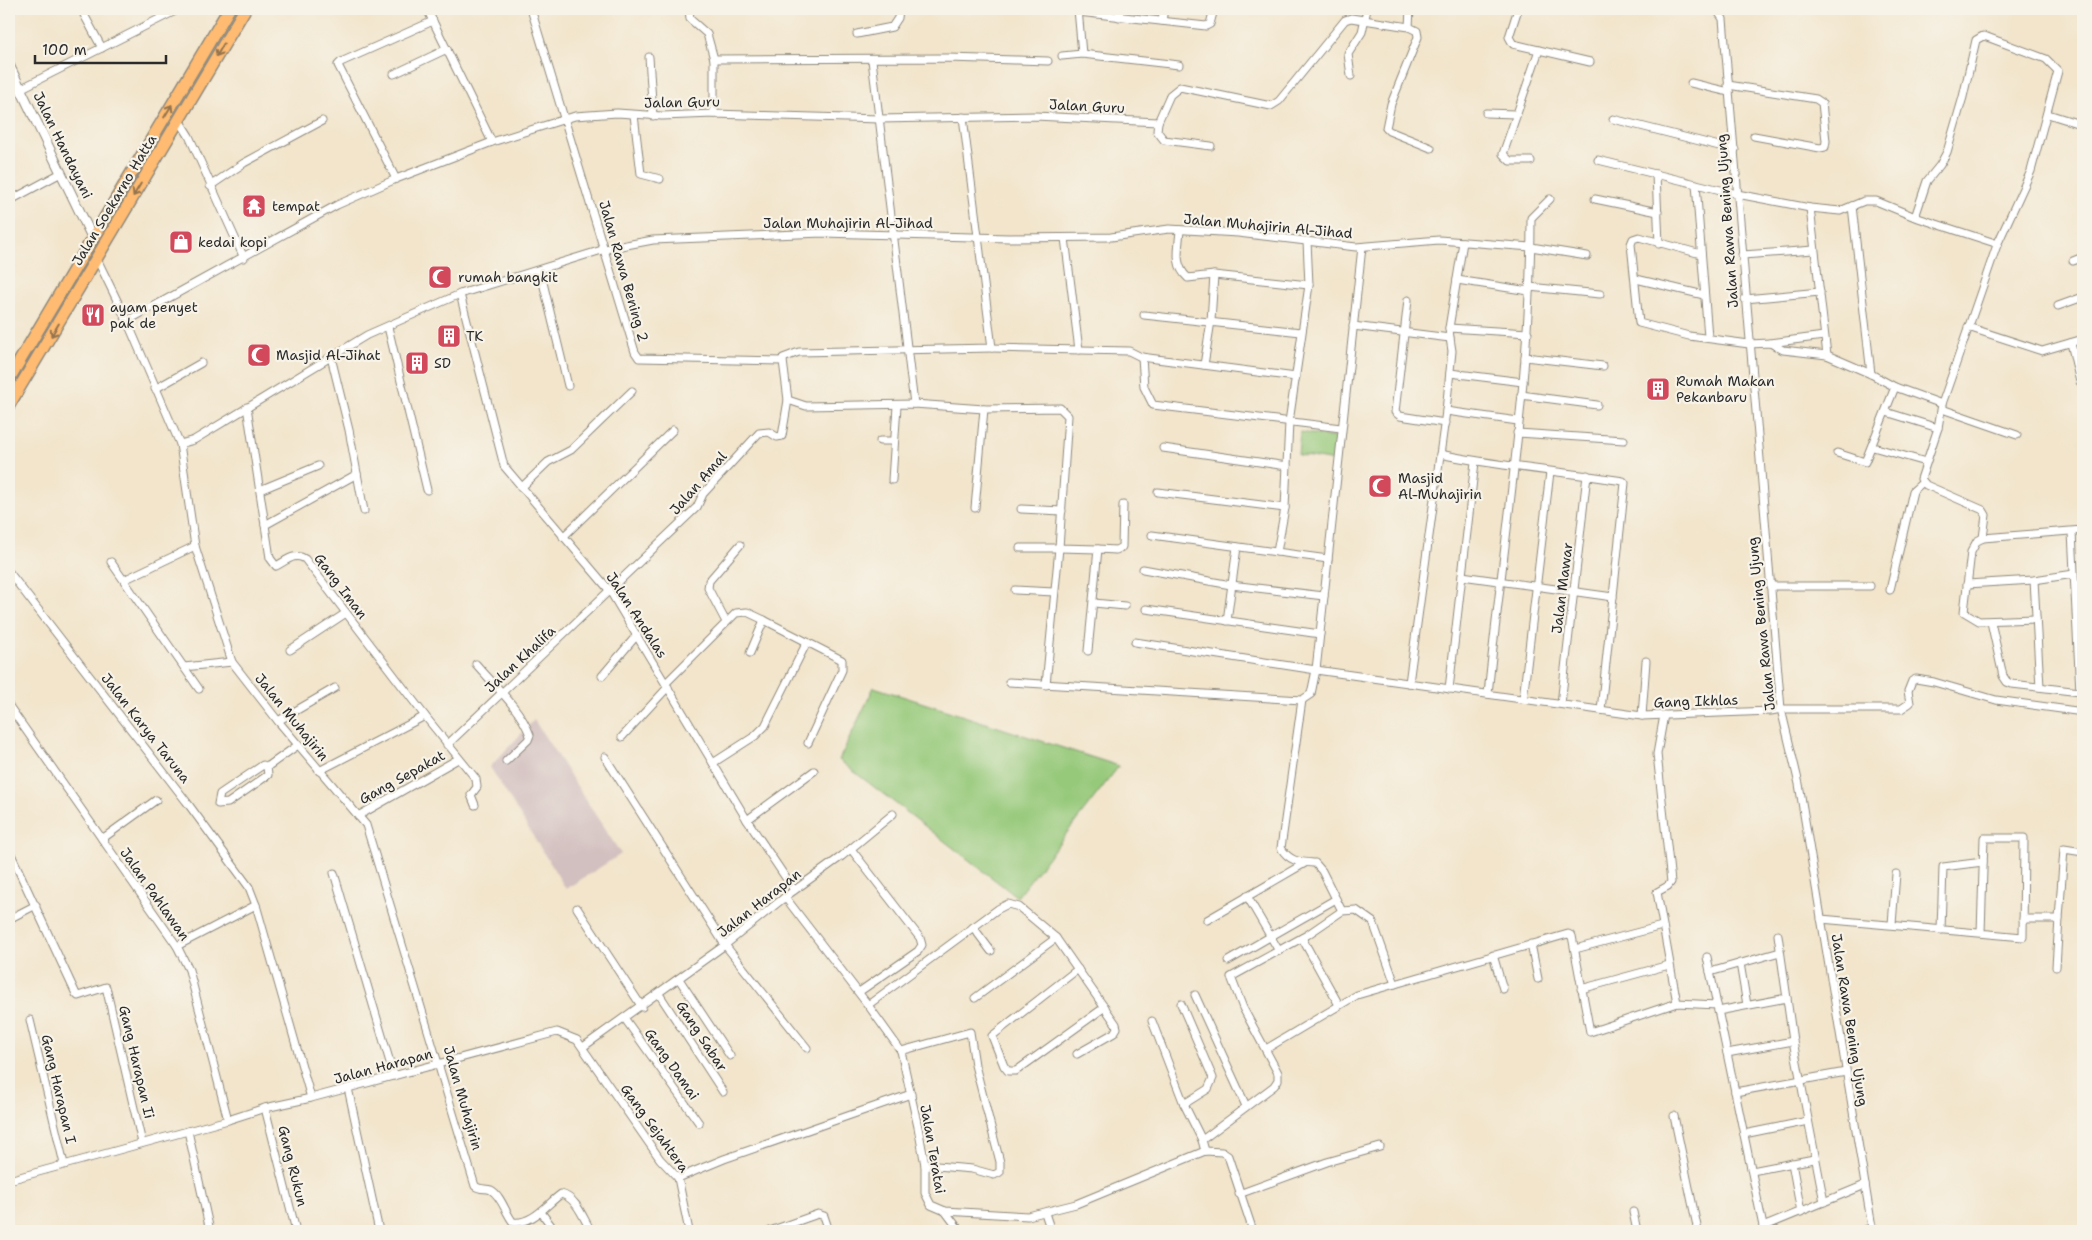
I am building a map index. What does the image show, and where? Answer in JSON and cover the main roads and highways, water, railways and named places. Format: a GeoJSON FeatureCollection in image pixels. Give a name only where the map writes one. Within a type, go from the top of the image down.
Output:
{"type":"FeatureCollection","features":[{"type":"Feature","properties":{"kind":"main road","name":"Jalan Soekarno Hatta"},"geometry":{"type":"LineString","coordinates":[[9,379],[229,9]]}},
{"type":"Feature","properties":{"kind":"main road","name":"Jalan Soekarno Hatta"},"geometry":{"type":"LineString","coordinates":[[9,405],[245,9]]}},
{"type":"Feature","properties":{"kind":"place","name":"tempat"},"geometry":{"type":"Point","coordinates":[254,206]}},
{"type":"Feature","properties":{"kind":"place","name":"kedai kopi"},"geometry":{"type":"Point","coordinates":[181,242]}},
{"type":"Feature","properties":{"kind":"place","name":"rumah bangkit"},"geometry":{"type":"Point","coordinates":[440,277]}},
{"type":"Feature","properties":{"kind":"place","name":"ayam penyet pak de"},"geometry":{"type":"Point","coordinates":[93,315]}},
{"type":"Feature","properties":{"kind":"place","name":"TK"},"geometry":{"type":"Point","coordinates":[449,336]}},
{"type":"Feature","properties":{"kind":"place","name":"Masjid Al-Jihat"},"geometry":{"type":"Point","coordinates":[259,355]}},
{"type":"Feature","properties":{"kind":"place","name":"SD"},"geometry":{"type":"Point","coordinates":[417,363]}},
{"type":"Feature","properties":{"kind":"place","name":"Rumah Makan Pekanbaru"},"geometry":{"type":"Point","coordinates":[1658,389]}},
{"type":"Feature","properties":{"kind":"place","name":"Masjid Al-Muhajirin"},"geometry":{"type":"Point","coordinates":[1380,486]}}]}
